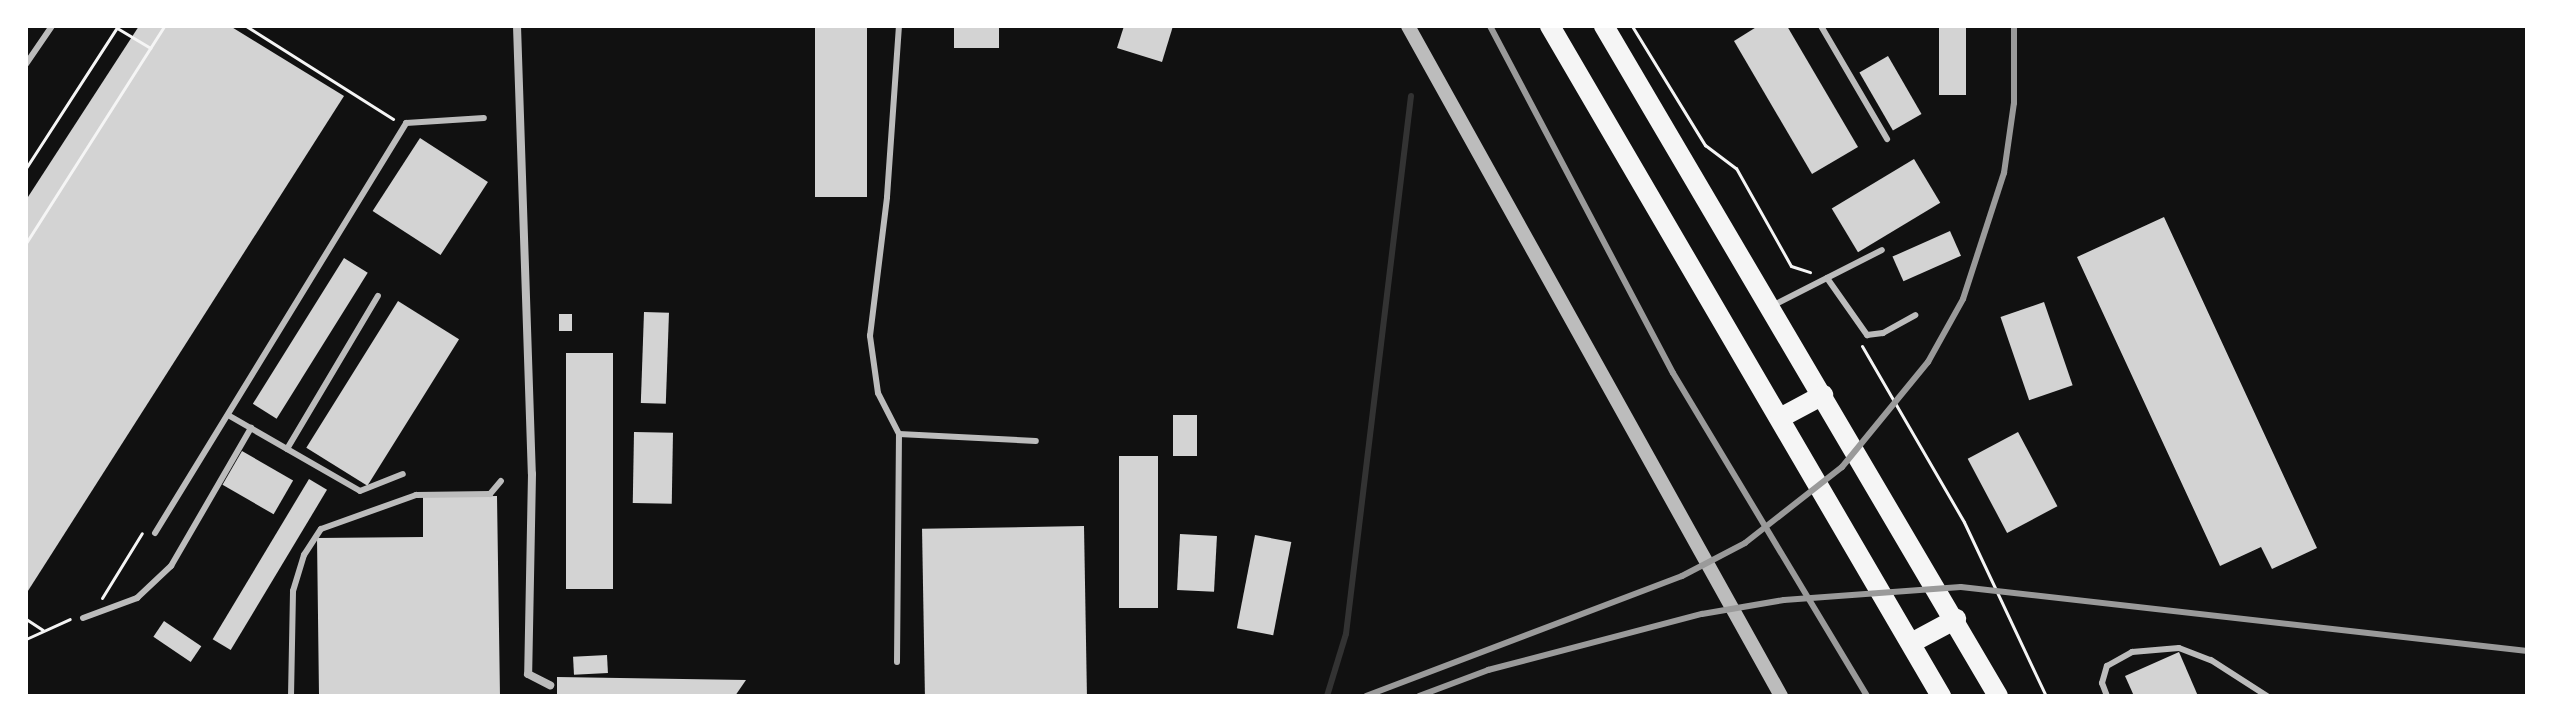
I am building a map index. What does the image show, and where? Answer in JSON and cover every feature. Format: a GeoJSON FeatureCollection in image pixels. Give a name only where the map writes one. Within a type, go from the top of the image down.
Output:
{"type":"FeatureCollection","features":[{"type":"Feature","properties":{"kind":"highway"},"geometry":{"type":"LineString","coordinates":[[1550,26],[1913,642],[1941,696]]}},
{"type":"Feature","properties":{"kind":"highway"},"geometry":{"type":"LineString","coordinates":[[1604,26],[1956,619],[1998,696]]}},
{"type":"Feature","properties":{"kind":"highway"},"geometry":{"type":"LineString","coordinates":[[1780,418],[1823,395]]}},
{"type":"Feature","properties":{"kind":"highway"},"geometry":{"type":"LineString","coordinates":[[1913,642],[1956,619]]}},
{"type":"Feature","properties":{"kind":"street"},"geometry":{"type":"LineString","coordinates":[[517,26],[532,474],[528,674],[550,685]]}},
{"type":"Feature","properties":{"kind":"street"},"geometry":{"type":"LineString","coordinates":[[1408,26],[1781,696]]}},
{"type":"Feature","properties":{"kind":"lane"},"geometry":{"type":"LineString","coordinates":[[26,64],[52,26]]}},
{"type":"Feature","properties":{"kind":"lane"},"geometry":{"type":"LineString","coordinates":[[897,662],[899,434],[878,393],[870,336],[887,197],[899,26]]}},
{"type":"Feature","properties":{"kind":"lane"},"geometry":{"type":"LineString","coordinates":[[1821,26],[1887,139]]}},
{"type":"Feature","properties":{"kind":"lane"},"geometry":{"type":"LineString","coordinates":[[155,533],[406,123],[484,118]]}},
{"type":"Feature","properties":{"kind":"lane"},"geometry":{"type":"LineString","coordinates":[[1770,306],[1882,250]]}},
{"type":"Feature","properties":{"kind":"lane"},"geometry":{"type":"LineString","coordinates":[[1827,278],[1867,335],[1883,333],[1915,315]]}},
{"type":"Feature","properties":{"kind":"lane"},"geometry":{"type":"LineString","coordinates":[[287,449],[378,296]]}},
{"type":"Feature","properties":{"kind":"lane"},"geometry":{"type":"LineString","coordinates":[[228,415],[360,491],[403,474]]}},
{"type":"Feature","properties":{"kind":"lane"},"geometry":{"type":"LineString","coordinates":[[83,618],[137,598],[171,566],[251,428]]}},
{"type":"Feature","properties":{"kind":"lane"},"geometry":{"type":"LineString","coordinates":[[899,434],[1036,441]]}},
{"type":"Feature","properties":{"kind":"lane"},"geometry":{"type":"LineString","coordinates":[[291,696],[293,591],[304,555],[321,529],[416,495],[490,494],[501,481]]}},
{"type":"Feature","properties":{"kind":"lane"},"geometry":{"type":"LineString","coordinates":[[2107,696],[2102,683],[2107,666],[2132,652],[2179,648],[2211,660],[2267,696]]}},
{"type":"Feature","properties":{"kind":"path"},"geometry":{"type":"LineString","coordinates":[[26,243],[164,26]]}},
{"type":"Feature","properties":{"kind":"path"},"geometry":{"type":"LineString","coordinates":[[246,26],[396,120]]}},
{"type":"Feature","properties":{"kind":"path"},"geometry":{"type":"LineString","coordinates":[[1632,26],[1705,145],[1736,168],[1791,266],[1815,274]]}},
{"type":"Feature","properties":{"kind":"path"},"geometry":{"type":"LineString","coordinates":[[26,168],[118,27],[150,48]]}},
{"type":"Feature","properties":{"kind":"path"},"geometry":{"type":"LineString","coordinates":[[1857,337],[1964,522],[2046,696]]}},
{"type":"Feature","properties":{"kind":"path"},"geometry":{"type":"LineString","coordinates":[[26,619],[44,631]]}},
{"type":"Feature","properties":{"kind":"building"},"geometry":{"type":"Polygon","coordinates":[[[139,26],[230,26],[344,96],[26,594],[26,200],[139,26]]]}},
{"type":"Feature","properties":{"kind":"building"},"geometry":{"type":"Polygon","coordinates":[[[815,26],[867,26],[867,197],[815,197],[815,26]]]}},
{"type":"Feature","properties":{"kind":"building"},"geometry":{"type":"Polygon","coordinates":[[[954,26],[999,26],[999,48],[954,48],[954,26]]]}},
{"type":"Feature","properties":{"kind":"building"},"geometry":{"type":"Polygon","coordinates":[[[1124,26],[1173,26],[1162,62],[1117,48],[1124,26]]]}},
{"type":"Feature","properties":{"kind":"building"},"geometry":{"type":"Polygon","coordinates":[[[1758,26],[1787,26],[1858,147],[1812,174],[1734,41],[1758,26]]]}},
{"type":"Feature","properties":{"kind":"building"},"geometry":{"type":"Polygon","coordinates":[[[1939,26],[1966,26],[1966,95],[1939,95],[1939,26]]]}},
{"type":"Feature","properties":{"kind":"building"},"geometry":{"type":"Polygon","coordinates":[[[1888,56],[1922,114],[1893,131],[1859,72],[1888,56]]]}},
{"type":"Feature","properties":{"kind":"building"},"geometry":{"type":"Polygon","coordinates":[[[420,138],[488,182],[441,255],[373,211],[420,138]]]}},
{"type":"Feature","properties":{"kind":"building"},"geometry":{"type":"Polygon","coordinates":[[[1914,159],[1940,203],[1858,252],[1832,208],[1914,159]]]}},
{"type":"Feature","properties":{"kind":"building"},"geometry":{"type":"Polygon","coordinates":[[[2164,217],[2317,548],[2272,569],[2261,547],[2220,566],[2077,257],[2164,217]]]}},
{"type":"Feature","properties":{"kind":"building"},"geometry":{"type":"Polygon","coordinates":[[[1950,231],[1961,256],[1903,281],[1892,257],[1950,231]]]}},
{"type":"Feature","properties":{"kind":"building"},"geometry":{"type":"Polygon","coordinates":[[[344,258],[368,273],[277,419],[253,404],[344,258]]]}},
{"type":"Feature","properties":{"kind":"building"},"geometry":{"type":"Polygon","coordinates":[[[398,301],[459,339],[367,486],[306,448],[398,301]]]}},
{"type":"Feature","properties":{"kind":"building"},"geometry":{"type":"Polygon","coordinates":[[[2044,302],[2073,385],[2029,400],[2001,317],[2044,302]]]}},
{"type":"Feature","properties":{"kind":"building"},"geometry":{"type":"Polygon","coordinates":[[[644,312],[669,313],[666,404],[641,403],[644,312]]]}},
{"type":"Feature","properties":{"kind":"building"},"geometry":{"type":"Polygon","coordinates":[[[559,314],[572,314],[572,331],[559,331],[559,314]]]}},
{"type":"Feature","properties":{"kind":"building"},"geometry":{"type":"Polygon","coordinates":[[[566,353],[613,353],[613,589],[566,589],[566,353]]]}},
{"type":"Feature","properties":{"kind":"building"},"geometry":{"type":"Polygon","coordinates":[[[1173,415],[1197,415],[1197,456],[1173,456],[1173,415]]]}},
{"type":"Feature","properties":{"kind":"building"},"geometry":{"type":"Polygon","coordinates":[[[634,432],[673,433],[672,504],[633,503],[634,432]]]}},
{"type":"Feature","properties":{"kind":"building"},"geometry":{"type":"Polygon","coordinates":[[[2018,432],[2057,506],[2007,533],[1968,459],[2018,432]]]}},
{"type":"Feature","properties":{"kind":"building"},"geometry":{"type":"Polygon","coordinates":[[[242,451],[293,480],[274,514],[222,485],[242,451]]]}},
{"type":"Feature","properties":{"kind":"building"},"geometry":{"type":"Polygon","coordinates":[[[1119,456],[1158,456],[1158,608],[1119,608],[1119,456]]]}},
{"type":"Feature","properties":{"kind":"building"},"geometry":{"type":"Polygon","coordinates":[[[309,479],[327,490],[231,650],[213,639],[309,479]]]}},
{"type":"Feature","properties":{"kind":"building"},"geometry":{"type":"Polygon","coordinates":[[[497,496],[500,696],[319,696],[317,538],[423,537],[423,497],[497,496]]]}},
{"type":"Feature","properties":{"kind":"building"},"geometry":{"type":"Polygon","coordinates":[[[1084,526],[1087,696],[925,696],[922,529],[1084,526]]]}},
{"type":"Feature","properties":{"kind":"building"},"geometry":{"type":"Polygon","coordinates":[[[1180,534],[1217,536],[1214,592],[1177,590],[1180,534]]]}},
{"type":"Feature","properties":{"kind":"building"},"geometry":{"type":"Polygon","coordinates":[[[1255,535],[1291,542],[1273,635],[1237,628],[1255,535]]]}},
{"type":"Feature","properties":{"kind":"building"},"geometry":{"type":"Polygon","coordinates":[[[164,621],[201,646],[191,662],[153,637],[164,621]]]}},
{"type":"Feature","properties":{"kind":"building"},"geometry":{"type":"Polygon","coordinates":[[[2179,652],[2198,696],[2134,696],[2125,676],[2179,652]]]}},
{"type":"Feature","properties":{"kind":"building"},"geometry":{"type":"Polygon","coordinates":[[[607,655],[608,673],[574,675],[573,657],[607,655]]]}},
{"type":"Feature","properties":{"kind":"building"},"geometry":{"type":"Polygon","coordinates":[[[557,677],[746,680],[735,696],[557,696],[557,677]]]}},
{"type":"Feature","properties":{"kind":"waterway"},"geometry":{"type":"LineString","coordinates":[[1327,696],[1346,634],[1411,96]]}},
{"type":"Feature","properties":{"kind":"railway"},"geometry":{"type":"LineString","coordinates":[[1490,26],[1673,373],[1867,696]]}},
{"type":"Feature","properties":{"kind":"railway"},"geometry":{"type":"LineString","coordinates":[[1366,696],[1682,576],[1745,543],[1842,467],[1928,362],[1963,299],[2004,173],[2014,103],[2014,26]]}},
{"type":"Feature","properties":{"kind":"railway"},"geometry":{"type":"LineString","coordinates":[[1419,696],[1488,670],[1702,614],[1784,600],[1961,587],[2527,651]]}}]}
